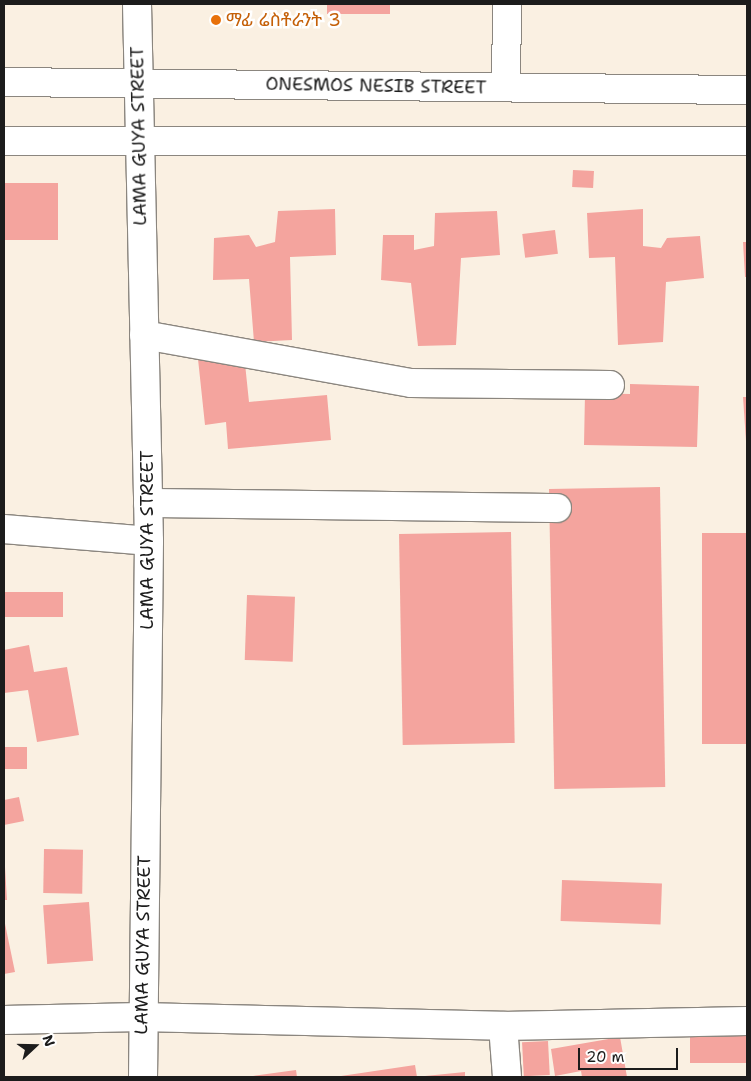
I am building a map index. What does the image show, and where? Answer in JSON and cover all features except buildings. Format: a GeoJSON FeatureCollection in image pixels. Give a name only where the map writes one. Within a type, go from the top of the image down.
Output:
{"type":"FeatureCollection","features":[{"type":"Feature","properties":{"kind":"street","name":"LAMA GUYA STREET"},"geometry":{"type":"LineString","coordinates":[[138,4],[139,143],[149,541],[141,1017],[143,1077]]}},
{"type":"Feature","properties":{"kind":"street"},"geometry":{"type":"LineString","coordinates":[[506,87],[507,4]]}},
{"type":"Feature","properties":{"kind":"street","name":"ONESMOS NESIB STREET"},"geometry":{"type":"LineString","coordinates":[[4,82],[747,90]]}},
{"type":"Feature","properties":{"kind":"street"},"geometry":{"type":"LineString","coordinates":[[4,142],[747,141]]}},
{"type":"Feature","properties":{"kind":"street"},"geometry":{"type":"LineString","coordinates":[[144,335],[411,382],[610,385]]}},
{"type":"Feature","properties":{"kind":"street"},"geometry":{"type":"LineString","coordinates":[[148,503],[557,508]]}},
{"type":"Feature","properties":{"kind":"street"},"geometry":{"type":"LineString","coordinates":[[4,529],[149,541]]}},
{"type":"Feature","properties":{"kind":"street"},"geometry":{"type":"LineString","coordinates":[[4,1020],[141,1017],[503,1026],[747,1021]]}},
{"type":"Feature","properties":{"kind":"street"},"geometry":{"type":"LineString","coordinates":[[503,1026],[507,1077]]}},
{"type":"Feature","properties":{"kind":"place","name":"ማፊ ሬስቶራንት 3"},"geometry":{"type":"Point","coordinates":[216,20]}}]}
